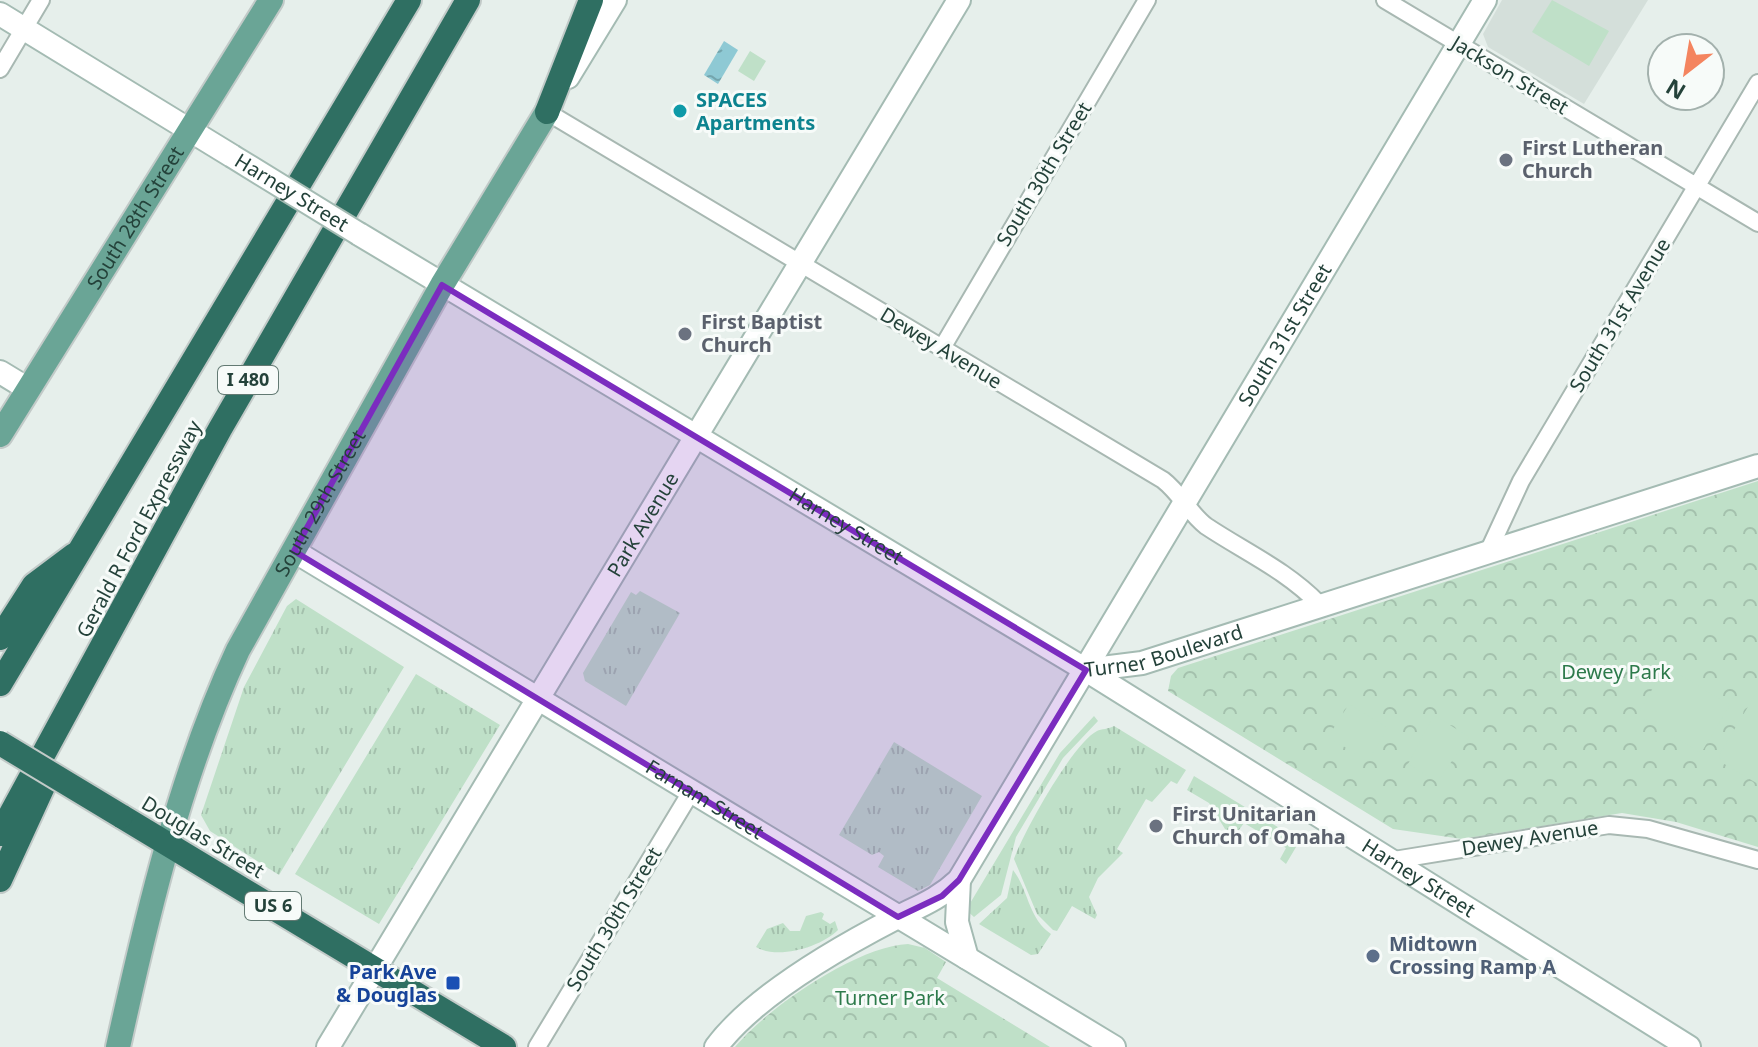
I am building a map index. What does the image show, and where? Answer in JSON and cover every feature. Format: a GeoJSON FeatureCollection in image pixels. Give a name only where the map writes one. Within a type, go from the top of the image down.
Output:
{"type":"FeatureCollection","features":[{"type":"Feature","properties":{"kind":"highway","name":"Gerald R Ford Expressway"},"geometry":{"type":"LineString","coordinates":[[0,684],[409,0]]}},
{"type":"Feature","properties":{"kind":"highway","name":"Gerald R Ford Expressway"},"geometry":{"type":"LineString","coordinates":[[0,834],[275,331],[468,0]]}},
{"type":"Feature","properties":{"kind":"highway"},"geometry":{"type":"LineString","coordinates":[[547,112],[591,0]]}},
{"type":"Feature","properties":{"kind":"highway"},"geometry":{"type":"LineString","coordinates":[[0,638],[34,585],[82,549]]}},
{"type":"Feature","properties":{"kind":"highway"},"geometry":{"type":"LineString","coordinates":[[0,880],[130,596]]}},
{"type":"Feature","properties":{"kind":"highway","name":"Douglas Street"},"geometry":{"type":"LineString","coordinates":[[0,743],[494,1044]]}},
{"type":"Feature","properties":{"kind":"main road","name":"South 28th Street"},"geometry":{"type":"LineString","coordinates":[[0,435],[271,0]]}},
{"type":"Feature","properties":{"kind":"main road","name":"South 29th Street"},"geometry":{"type":"LineString","coordinates":[[118,1047],[194,755],[213,704],[238,650],[442,285],[547,112]]}},
{"type":"Feature","properties":{"kind":"street"},"geometry":{"type":"LineString","coordinates":[[0,69],[41,0]]}},
{"type":"Feature","properties":{"kind":"street","name":"South 29th Street"},"geometry":{"type":"LineString","coordinates":[[547,112],[615,0]]}},
{"type":"Feature","properties":{"kind":"street","name":"Park Avenue"},"geometry":{"type":"LineString","coordinates":[[328,1047],[959,0]]}},
{"type":"Feature","properties":{"kind":"street","name":"South 30th Street"},"geometry":{"type":"LineString","coordinates":[[942,348],[1147,0]]}},
{"type":"Feature","properties":{"kind":"street","name":"Jackson Street"},"geometry":{"type":"LineString","coordinates":[[1385,0],[1758,223]]}},
{"type":"Feature","properties":{"kind":"street","name":"South 31st Street"},"geometry":{"type":"LineString","coordinates":[[1086,670],[1485,0]]}},
{"type":"Feature","properties":{"kind":"street","name":"Harney Street"},"geometry":{"type":"LineString","coordinates":[[0,14],[413,268],[1086,670],[1689,1047]]}},
{"type":"Feature","properties":{"kind":"street","name":"South 31st Avenue"},"geometry":{"type":"LineString","coordinates":[[1489,550],[1521,481],[1758,83]]}},
{"type":"Feature","properties":{"kind":"street","name":"Dewey Avenue"},"geometry":{"type":"LineString","coordinates":[[547,112],[1163,480],[1186,501],[1206,526],[1294,579],[1319,604]]}},
{"type":"Feature","properties":{"kind":"street"},"geometry":{"type":"LineString","coordinates":[[0,372],[28,389]]}},
{"type":"Feature","properties":{"kind":"street","name":"Turner Boulevard"},"geometry":{"type":"LineString","coordinates":[[716,1047],[756,1004],[898,917],[942,896],[959,880],[1086,670],[1142,663],[1758,466]]}},
{"type":"Feature","properties":{"kind":"street","name":"Farnam Street"},"geometry":{"type":"LineString","coordinates":[[294,551],[1114,1047]]}},
{"type":"Feature","properties":{"kind":"street","name":"South 30th Street"},"geometry":{"type":"LineString","coordinates":[[537,1047],[691,792]]}},
{"type":"Feature","properties":{"kind":"street","name":"Dewey Avenue"},"geometry":{"type":"LineString","coordinates":[[1394,860],[1609,825],[1648,829],[1758,860]]}},
{"type":"Feature","properties":{"kind":"street"},"geometry":{"type":"LineString","coordinates":[[959,880],[957,922],[967,958]]}},
{"type":"Feature","properties":{"kind":"highlighted area"},"geometry":{"type":"Polygon","coordinates":[[[442,285],[1086,670],[959,880],[942,896],[898,917],[294,551],[442,285]]]}},
{"type":"Feature","properties":{"kind":"shaded area"},"geometry":{"type":"Polygon","coordinates":[[[1502,0],[1648,0],[1584,104],[1488,47],[1483,34],[1502,0]]]}},
{"type":"Feature","properties":{"kind":"green space"},"geometry":{"type":"Polygon","coordinates":[[[1552,0],[1609,31],[1589,66],[1532,32],[1552,0]]]}},
{"type":"Feature","properties":{"kind":"green space"},"geometry":{"type":"Polygon","coordinates":[[[750,51],[766,61],[754,81],[738,71],[750,51]]]}},
{"type":"Feature","properties":{"kind":"green space","name":"Dewey Park"},"geometry":{"type":"Polygon","coordinates":[[[1758,481],[1758,847],[1676,822],[1622,813],[1462,839],[1393,829],[1168,691],[1171,676],[1178,668],[1758,481]]]}},
{"type":"Feature","properties":{"kind":"green space"},"geometry":{"type":"Polygon","coordinates":[[[640,591],[680,613],[626,706],[585,681],[583,673],[631,592],[636,595],[640,591]]]}},
{"type":"Feature","properties":{"kind":"green space"},"geometry":{"type":"Polygon","coordinates":[[[296,599],[404,667],[279,875],[210,831],[201,815],[244,687],[287,606],[296,599]]]}},
{"type":"Feature","properties":{"kind":"green space"},"geometry":{"type":"Polygon","coordinates":[[[1672,670],[1730,705],[1701,753],[1643,718],[1640,710],[1663,671],[1672,670]]]}},
{"type":"Feature","properties":{"kind":"green space"},"geometry":{"type":"Polygon","coordinates":[[[416,674],[500,725],[379,924],[295,874],[416,674]]]}},
{"type":"Feature","properties":{"kind":"green space"},"geometry":{"type":"Polygon","coordinates":[[[1758,690],[1758,784],[1721,762],[1719,755],[1758,690]]]}},
{"type":"Feature","properties":{"kind":"green space"},"geometry":{"type":"Polygon","coordinates":[[[1349,704],[1388,728],[1368,761],[1328,737],[1349,704]]]}},
{"type":"Feature","properties":{"kind":"green space"},"geometry":{"type":"Polygon","coordinates":[[[1434,715],[1469,737],[1437,782],[1408,764],[1434,715]]]}},
{"type":"Feature","properties":{"kind":"green space"},"geometry":{"type":"Polygon","coordinates":[[[1094,716],[1098,721],[1063,758],[1016,837],[1001,895],[974,917],[966,910],[1060,753],[1094,716]]]}},
{"type":"Feature","properties":{"kind":"green space"},"geometry":{"type":"Polygon","coordinates":[[[1114,726],[1186,770],[1177,784],[1171,781],[1152,802],[1146,799],[1117,849],[1123,853],[1098,878],[1089,897],[1097,915],[1095,919],[1072,906],[1057,931],[1053,930],[1037,914],[1014,859],[1038,810],[1075,752],[1097,731],[1114,726]]]}},
{"type":"Feature","properties":{"kind":"green space"},"geometry":{"type":"Polygon","coordinates":[[[894,742],[982,796],[930,885],[918,891],[878,867],[884,856],[879,852],[872,855],[839,835],[894,742]]]}},
{"type":"Feature","properties":{"kind":"green space"},"geometry":{"type":"Polygon","coordinates":[[[1194,776],[1294,837],[1299,842],[1286,864],[1280,859],[1286,848],[1244,823],[1236,834],[1225,829],[1209,803],[1187,790],[1194,776]]]}},
{"type":"Feature","properties":{"kind":"green space"},"geometry":{"type":"Polygon","coordinates":[[[1013,870],[1033,912],[1051,934],[1038,954],[1031,955],[979,924],[1007,898],[1013,870]]]}},
{"type":"Feature","properties":{"kind":"green space"},"geometry":{"type":"Polygon","coordinates":[[[824,914],[822,919],[830,924],[835,921],[838,930],[821,942],[787,952],[765,951],[756,947],[767,929],[783,923],[790,931],[800,931],[806,916],[824,914]]]}},
{"type":"Feature","properties":{"kind":"green space","name":"Turner Park"},"geometry":{"type":"Polygon","coordinates":[[[908,944],[925,948],[946,962],[937,978],[1050,1047],[735,1047],[790,998],[839,967],[887,947],[908,944]]]}},
{"type":"Feature","properties":{"kind":"water"},"geometry":{"type":"Polygon","coordinates":[[[724,41],[738,50],[718,84],[704,75],[724,41]]]}},
{"type":"Feature","properties":{"kind":"place","name":"SPACES Apartments"},"geometry":{"type":"Point","coordinates":[680,111]}},
{"type":"Feature","properties":{"kind":"place","name":"First Lutheran Church"},"geometry":{"type":"Point","coordinates":[1506,160]}},
{"type":"Feature","properties":{"kind":"place","name":"First Baptist Church"},"geometry":{"type":"Point","coordinates":[685,334]}},
{"type":"Feature","properties":{"kind":"place","name":"First Unitarian Church of Omaha"},"geometry":{"type":"Point","coordinates":[1156,826]}},
{"type":"Feature","properties":{"kind":"place","name":"Midtown Crossing Ramp A"},"geometry":{"type":"Point","coordinates":[1373,956]}},
{"type":"Feature","properties":{"kind":"place","name":"Park Ave & Douglas"},"geometry":{"type":"Point","coordinates":[453,983]}}]}
